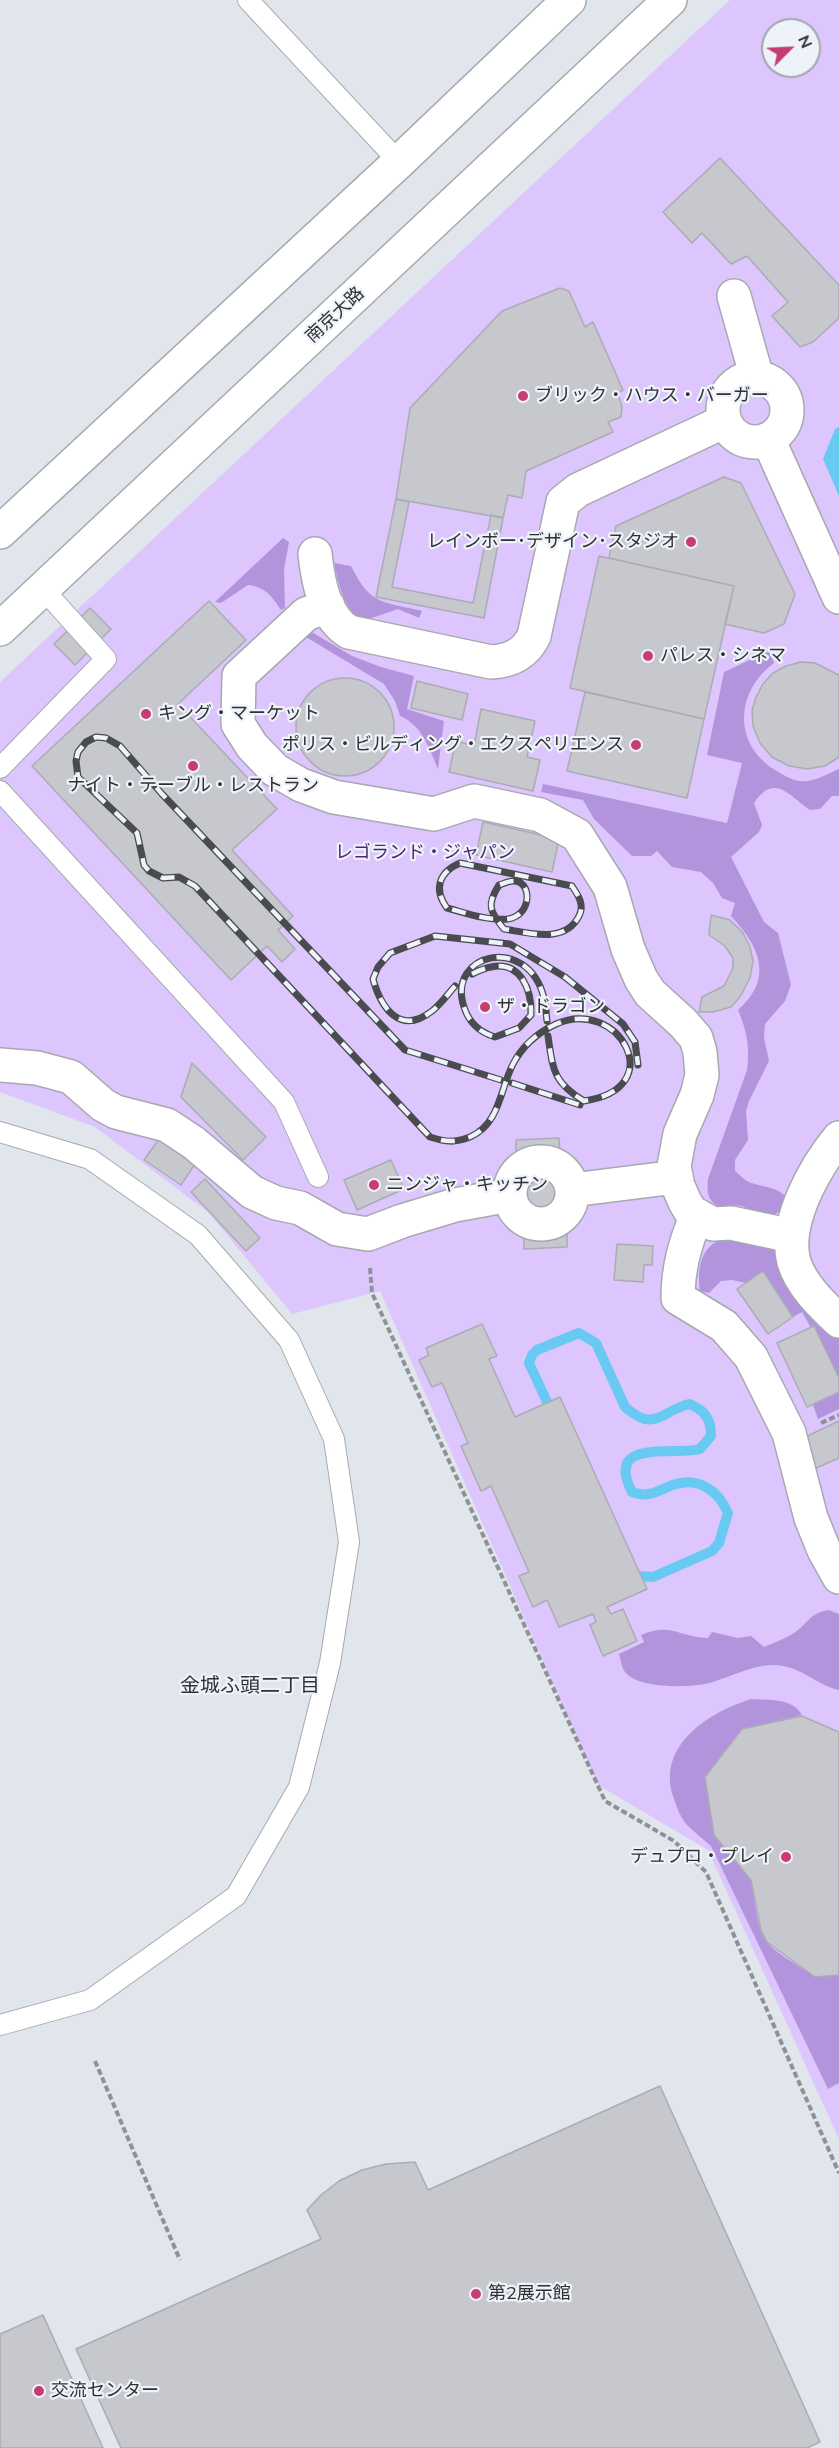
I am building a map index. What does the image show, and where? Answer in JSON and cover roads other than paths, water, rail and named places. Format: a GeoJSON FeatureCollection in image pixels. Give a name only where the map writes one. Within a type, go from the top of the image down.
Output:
{"type":"FeatureCollection","features":[{"type":"Feature","properties":{"kind":"street"},"geometry":{"type":"LineString","coordinates":[[0,532],[399,162],[569,0]]}},
{"type":"Feature","properties":{"kind":"street","name":"南京大路"},"geometry":{"type":"LineString","coordinates":[[0,629],[670,0]]}},
{"type":"Feature","properties":{"kind":"street"},"geometry":{"type":"LineString","coordinates":[[734,296],[757,378]]}},
{"type":"Feature","properties":{"kind":"street"},"geometry":{"type":"LineString","coordinates":[[746,379],[767,380],[783,394],[787,404],[787,415],[777,434],[758,442],[747,441],[730,430],[725,421],[723,410],[729,391],[746,379]]}},
{"type":"Feature","properties":{"kind":"street"},"geometry":{"type":"LineString","coordinates":[[315,554],[317,576],[328,606],[341,627],[363,637],[491,662],[503,662],[529,646],[534,636],[563,502],[578,490],[725,421]]}},
{"type":"Feature","properties":{"kind":"street"},"geometry":{"type":"LineString","coordinates":[[768,439],[839,597]]}},
{"type":"Feature","properties":{"kind":"street"},"geometry":{"type":"LineString","coordinates":[[328,606],[306,614],[239,676],[238,724],[252,746],[275,770],[301,785],[334,797],[434,814],[474,801],[540,816],[577,835],[610,887],[627,949],[641,980],[650,993],[696,1038],[702,1075],[697,1095],[680,1134],[674,1166],[685,1202],[691,1212],[713,1224],[731,1223],[792,1236]]}},
{"type":"Feature","properties":{"kind":"street"},"geometry":{"type":"LineString","coordinates":[[0,1065],[38,1068],[71,1077],[103,1105],[116,1112],[167,1125],[194,1143],[252,1192],[276,1203],[300,1208],[337,1229],[368,1234],[455,1205],[510,1195],[514,1208],[520,1216],[529,1222],[550,1223],[567,1210],[572,1190],[676,1177]]}},
{"type":"Feature","properties":{"kind":"street"},"geometry":{"type":"LineString","coordinates":[[839,1138],[827,1152],[807,1189],[792,1236],[794,1262],[804,1282],[839,1321]]}},
{"type":"Feature","properties":{"kind":"street"},"geometry":{"type":"LineString","coordinates":[[697,1215],[686,1240],[681,1262],[678,1298],[724,1326],[751,1357],[789,1433],[811,1518],[824,1551],[839,1577]]}},
{"type":"Feature","properties":{"kind":"lane"},"geometry":{"type":"LineString","coordinates":[[248,0],[399,162]]}},
{"type":"Feature","properties":{"kind":"lane"},"geometry":{"type":"LineString","coordinates":[[0,768],[106,659],[43,589]]}},
{"type":"Feature","properties":{"kind":"lane"},"geometry":{"type":"LineString","coordinates":[[0,791],[284,1102],[318,1178]]}},
{"type":"Feature","properties":{"kind":"lane"},"geometry":{"type":"LineString","coordinates":[[0,1132],[90,1159],[198,1235],[289,1340],[334,1438],[350,1542],[330,1663],[299,1787],[236,1896],[90,2000],[0,2025]]}},
{"type":"Feature","properties":{"kind":"water"},"geometry":{"type":"Polygon","coordinates":[[[839,427],[839,496],[823,459],[835,429],[839,427]]]}},
{"type":"Feature","properties":{"kind":"waterway"},"geometry":{"type":"LineString","coordinates":[[579,1333],[596,1343],[625,1407],[635,1415],[651,1420],[689,1404],[706,1416],[711,1436],[700,1449],[645,1453],[634,1457],[627,1463],[626,1475],[632,1492],[639,1494],[650,1494],[685,1482],[701,1485],[714,1493],[728,1513],[719,1543],[712,1551],[653,1577],[637,1576],[623,1566],[529,1363],[537,1350],[579,1333]]}},
{"type":"Feature","properties":{"kind":"railway"},"geometry":{"type":"LineString","coordinates":[[501,1080],[405,1050],[162,794],[120,746],[106,738],[96,737],[86,742],[78,752],[76,761],[78,777],[137,833],[144,865],[149,871],[163,878],[179,877],[195,886],[430,1137],[455,1141],[470,1137],[488,1124],[498,1105],[513,1064],[521,1051],[543,1031],[556,1024],[579,1019],[599,1023],[615,1033],[626,1048],[630,1064],[625,1080],[610,1093],[584,1101],[566,1088],[556,1074],[548,1036]]}},
{"type":"Feature","properties":{"kind":"railway"},"geometry":{"type":"LineString","coordinates":[[447,908],[440,894],[440,882],[447,871],[460,863],[572,886],[581,904],[581,912],[573,925],[565,930],[546,934],[504,929],[499,923],[495,918],[491,903],[499,885],[513,881],[519,882],[524,886],[526,892],[526,905],[516,916],[508,919],[500,919],[493,919],[447,908]]}},
{"type":"Feature","properties":{"kind":"railway"},"geometry":{"type":"LineString","coordinates":[[455,986],[432,1011],[421,1018],[410,1021],[401,1020],[387,1008],[381,1000],[373,979],[378,967],[390,953],[435,936],[510,944],[565,977],[623,1024],[635,1042],[638,1065]]}},
{"type":"Feature","properties":{"kind":"railway"},"geometry":{"type":"LineString","coordinates":[[472,974],[491,967],[510,968],[523,979],[529,996],[531,1015],[519,1028],[495,1037],[484,1032],[475,1026],[466,1013],[462,988],[467,974],[477,963],[491,958],[507,958],[522,964],[535,978],[544,998],[547,1021]]}},
{"type":"Feature","properties":{"kind":"railway"},"geometry":{"type":"LineString","coordinates":[[512,1083],[580,1105]]}},
{"type":"Feature","properties":{"kind":"place","name":"ブリック・ハウス・バーガー"},"geometry":{"type":"Point","coordinates":[523,396]}},
{"type":"Feature","properties":{"kind":"place","name":"レインボー･デザイン･スタジオ"},"geometry":{"type":"Point","coordinates":[691,542]}},
{"type":"Feature","properties":{"kind":"place","name":"パレス・シネマ"},"geometry":{"type":"Point","coordinates":[648,656]}},
{"type":"Feature","properties":{"kind":"place","name":"キング・マーケット"},"geometry":{"type":"Point","coordinates":[146,714]}},
{"type":"Feature","properties":{"kind":"place","name":"ポリス・ビルディング・エクスペリエンス"},"geometry":{"type":"Point","coordinates":[636,745]}},
{"type":"Feature","properties":{"kind":"place","name":"ナイト・テーブル・レストラン"},"geometry":{"type":"Point","coordinates":[193,766]}},
{"type":"Feature","properties":{"kind":"place","name":"ザ・ドラゴン"},"geometry":{"type":"Point","coordinates":[485,1007]}},
{"type":"Feature","properties":{"kind":"place","name":"ニンジャ・キッチン"},"geometry":{"type":"Point","coordinates":[374,1185]}},
{"type":"Feature","properties":{"kind":"place","name":"デュプロ・プレイ"},"geometry":{"type":"Point","coordinates":[786,1857]}},
{"type":"Feature","properties":{"kind":"place","name":"第2展示館"},"geometry":{"type":"Point","coordinates":[476,2294]}},
{"type":"Feature","properties":{"kind":"place","name":"交流センター"},"geometry":{"type":"Point","coordinates":[39,2391]}},
{"type":"Feature","properties":{"kind":"district","name":"金城ふ頭二丁目"},"geometry":{"type":"Point","coordinates":[250,1686]}},
{"type":"Feature","properties":{"kind":"park label","name":"レゴランド・ジャパン"},"geometry":{"type":"Point","coordinates":[425,853]}}]}
